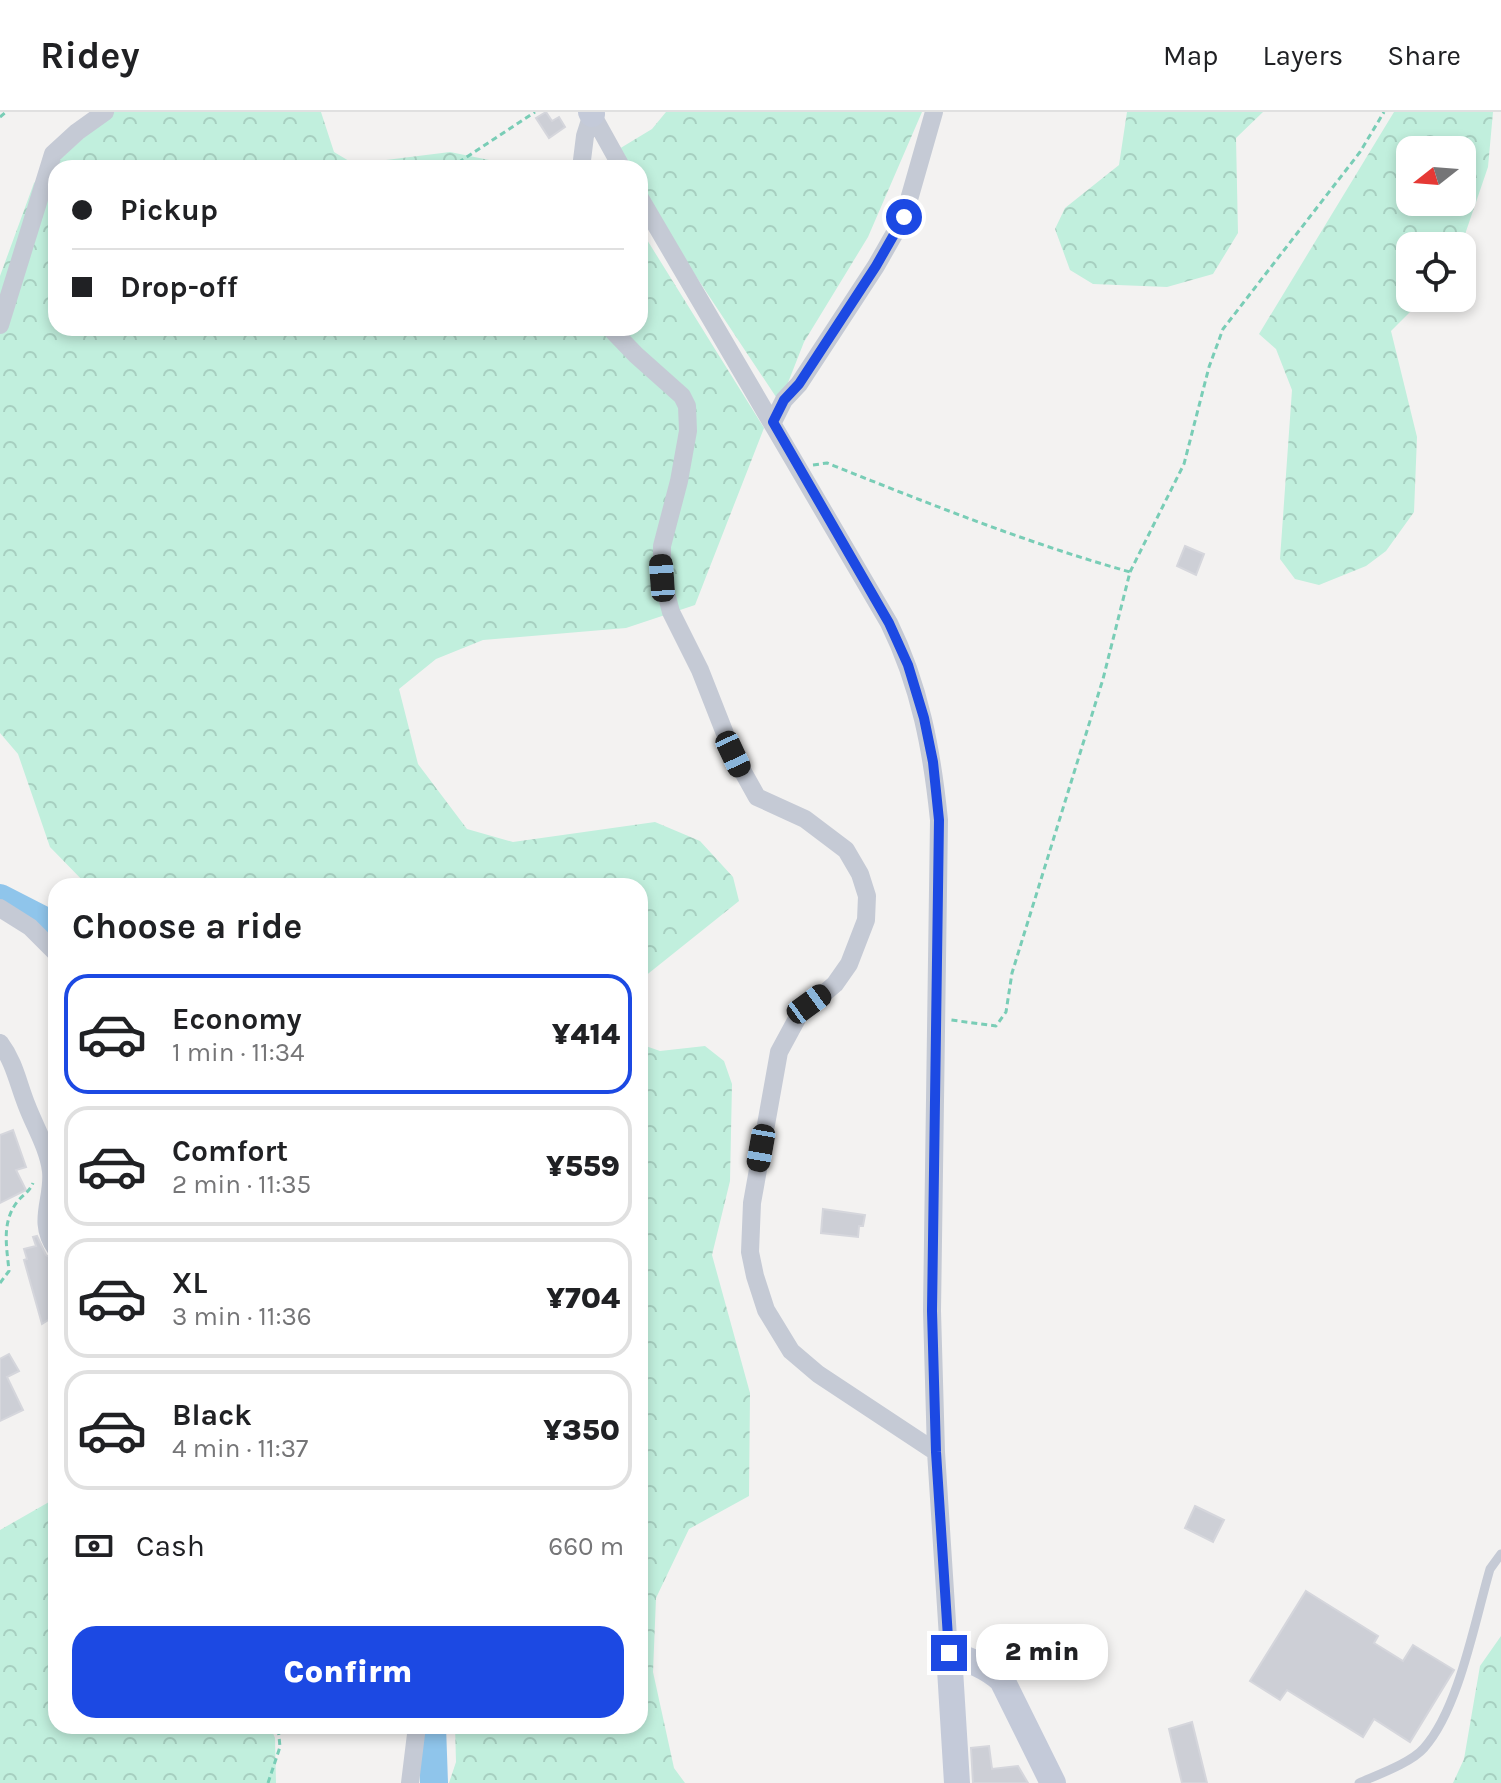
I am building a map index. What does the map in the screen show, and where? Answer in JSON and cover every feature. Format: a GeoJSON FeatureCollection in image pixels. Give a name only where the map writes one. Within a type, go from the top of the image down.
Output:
{"type":"FeatureCollection","features":[{"type":"Feature","properties":{"kind":"street"},"geometry":{"type":"LineString","coordinates":[[51,160],[53,154],[77,132],[105,112]]}},
{"type":"Feature","properties":{"kind":"street"},"geometry":{"type":"LineString","coordinates":[[773,422],[784,400],[799,384],[876,266],[904,217],[934,112]]}},
{"type":"Feature","properties":{"kind":"street"},"geometry":{"type":"LineString","coordinates":[[582,160],[592,113]]}},
{"type":"Feature","properties":{"kind":"street"},"geometry":{"type":"LineString","coordinates":[[592,113],[618,160]]}},
{"type":"Feature","properties":{"kind":"street"},"geometry":{"type":"LineString","coordinates":[[0,325],[48,170]]}},
{"type":"Feature","properties":{"kind":"street"},"geometry":{"type":"LineString","coordinates":[[648,211],[889,623],[908,665],[933,762],[939,820],[932,1311],[936,1452],[957,1783]]}},
{"type":"Feature","properties":{"kind":"street"},"geometry":{"type":"LineString","coordinates":[[618,336],[682,396],[687,406],[688,431],[662,546],[662,578],[671,612],[700,670],[733,754],[757,797],[805,819],[846,850],[860,874],[867,896],[866,920],[849,964],[835,984],[799,1015],[779,1052],[752,1203],[750,1252],[755,1276],[766,1310],[791,1351],[818,1374],[936,1452]]}},
{"type":"Feature","properties":{"kind":"street"},"geometry":{"type":"LineString","coordinates":[[0,908],[30,927],[48,945]]}},
{"type":"Feature","properties":{"kind":"street"},"geometry":{"type":"LineString","coordinates":[[0,1043],[15,1067],[48,1160]]}},
{"type":"Feature","properties":{"kind":"street"},"geometry":{"type":"LineString","coordinates":[[48,1200],[45,1227],[48,1233]]}},
{"type":"Feature","properties":{"kind":"street"},"geometry":{"type":"LineString","coordinates":[[949,1653],[982,1666],[1002,1680],[1053,1783]]}},
{"type":"Feature","properties":{"kind":"street"},"geometry":{"type":"LineString","coordinates":[[410,1783],[416,1734]]}},
{"type":"Feature","properties":{"kind":"lane"},"geometry":{"type":"LineString","coordinates":[[1359,1783],[1384,1773],[1422,1751],[1442,1724],[1460,1674],[1490,1569],[1501,1554]]}},
{"type":"Feature","properties":{"kind":"path"},"geometry":{"type":"LineString","coordinates":[[0,117],[6,112]]}},
{"type":"Feature","properties":{"kind":"path"},"geometry":{"type":"LineString","coordinates":[[462,160],[535,112]]}},
{"type":"Feature","properties":{"kind":"path"},"geometry":{"type":"LineString","coordinates":[[935,1018],[996,1026],[1006,1012],[1012,973],[1103,679],[1130,572],[1184,464],[1209,367],[1223,329],[1360,152],[1384,112]]}},
{"type":"Feature","properties":{"kind":"path"},"geometry":{"type":"LineString","coordinates":[[797,467],[827,463],[980,522],[1083,559],[1130,572]]}},
{"type":"Feature","properties":{"kind":"path"},"geometry":{"type":"LineString","coordinates":[[0,1283],[9,1271],[5,1230],[17,1202],[30,1192],[37,1176]]}},
{"type":"Feature","properties":{"kind":"path"},"geometry":{"type":"LineString","coordinates":[[268,1783],[280,1747],[279,1734]]}},
{"type":"Feature","properties":{"kind":"green space"},"geometry":{"type":"Polygon","coordinates":[[[112,112],[321,112],[334,152],[347,160],[59,160],[112,112]]]}},
{"type":"Feature","properties":{"kind":"green space"},"geometry":{"type":"Polygon","coordinates":[[[666,112],[922,112],[868,237],[804,342],[780,403],[648,204],[648,160],[619,160],[614,152],[652,129],[666,112]]]}},
{"type":"Feature","properties":{"kind":"green space"},"geometry":{"type":"Polygon","coordinates":[[[1127,112],[1263,112],[1236,138],[1238,233],[1213,274],[1167,287],[1093,284],[1070,270],[1055,229],[1065,208],[1119,165],[1127,112]]]}},
{"type":"Feature","properties":{"kind":"green space"},"geometry":{"type":"Polygon","coordinates":[[[1394,112],[1493,112],[1488,167],[1476,202],[1476,136],[1396,136],[1396,216],[1471,216],[1466,232],[1396,232],[1396,312],[1410,312],[1391,331],[1417,437],[1414,512],[1386,551],[1366,566],[1319,585],[1295,579],[1280,559],[1292,390],[1276,349],[1259,334],[1394,112]]]}},
{"type":"Feature","properties":{"kind":"green space"},"geometry":{"type":"Polygon","coordinates":[[[450,152],[489,160],[386,160],[450,152]]]}},
{"type":"Feature","properties":{"kind":"green space"},"geometry":{"type":"Polygon","coordinates":[[[48,170],[48,336],[648,336],[648,241],[764,428],[695,605],[626,628],[483,640],[436,659],[399,689],[418,764],[467,829],[513,842],[655,822],[700,841],[733,877],[739,901],[648,974],[648,878],[80,878],[50,847],[18,754],[0,733],[0,276],[34,183],[48,170]]]}},
{"type":"Feature","properties":{"kind":"green space"},"geometry":{"type":"Polygon","coordinates":[[[705,1046],[724,1061],[732,1084],[730,1181],[712,1255],[750,1393],[749,1496],[689,1529],[656,1598],[653,1672],[674,1768],[685,1783],[449,1783],[456,1762],[455,1734],[648,1734],[648,1047],[660,1051],[705,1046]]]}},
{"type":"Feature","properties":{"kind":"green space"},"geometry":{"type":"Polygon","coordinates":[[[48,1503],[48,1734],[273,1734],[276,1783],[0,1783],[0,1530],[48,1503]]]}},
{"type":"Feature","properties":{"kind":"green space"},"geometry":{"type":"Polygon","coordinates":[[[1501,1636],[1501,1783],[1453,1783],[1464,1759],[1480,1666],[1501,1636]]]}},
{"type":"Feature","properties":{"kind":"building"},"geometry":{"type":"Polygon","coordinates":[[[546,112],[552,121],[559,117],[565,127],[549,138],[536,118],[546,112]]]}},
{"type":"Feature","properties":{"kind":"building"},"geometry":{"type":"Polygon","coordinates":[[[1185,546],[1204,554],[1196,575],[1177,566],[1185,546]]]}},
{"type":"Feature","properties":{"kind":"building"},"geometry":{"type":"Polygon","coordinates":[[[13,1130],[26,1167],[16,1170],[26,1190],[0,1203],[0,1135],[13,1130]]]}},
{"type":"Feature","properties":{"kind":"building"},"geometry":{"type":"Polygon","coordinates":[[[823,1209],[865,1215],[858,1237],[821,1233],[823,1209]]]}},
{"type":"Feature","properties":{"kind":"building"},"geometry":{"type":"Polygon","coordinates":[[[37,1236],[48,1256],[48,1320],[42,1324],[24,1260],[27,1259],[24,1249],[36,1246],[33,1237],[37,1236]]]}},
{"type":"Feature","properties":{"kind":"building"},"geometry":{"type":"Polygon","coordinates":[[[9,1354],[19,1371],[7,1377],[23,1410],[0,1421],[0,1359],[9,1354]]]}},
{"type":"Feature","properties":{"kind":"building"},"geometry":{"type":"Polygon","coordinates":[[[1195,1506],[1224,1520],[1213,1542],[1185,1528],[1195,1506]]]}},
{"type":"Feature","properties":{"kind":"building"},"geometry":{"type":"Polygon","coordinates":[[[1306,1591],[1378,1636],[1374,1643],[1403,1661],[1413,1645],[1454,1670],[1410,1742],[1374,1719],[1363,1737],[1287,1690],[1280,1700],[1250,1681],[1306,1591]]]}},
{"type":"Feature","properties":{"kind":"building"},"geometry":{"type":"Polygon","coordinates":[[[1192,1722],[1207,1783],[1182,1783],[1169,1729],[1192,1722]]]}},
{"type":"Feature","properties":{"kind":"building"},"geometry":{"type":"Polygon","coordinates":[[[989,1746],[992,1769],[1018,1766],[1028,1783],[973,1783],[971,1748],[989,1746]]]}},
{"type":"Feature","properties":{"kind":"waterway"},"geometry":{"type":"LineString","coordinates":[[0,898],[41,919],[48,926]]}},
{"type":"Feature","properties":{"kind":"waterway"},"geometry":{"type":"LineString","coordinates":[[432,1734],[434,1783]]}},
{"type":"Feature","properties":{"kind":"route"},"geometry":{"type":"LineString","coordinates":[[904,217],[876,266],[799,384],[784,400],[773,422],[899,644],[924,718],[933,762],[939,820],[932,1311],[936,1452],[949,1653]]}}]}
